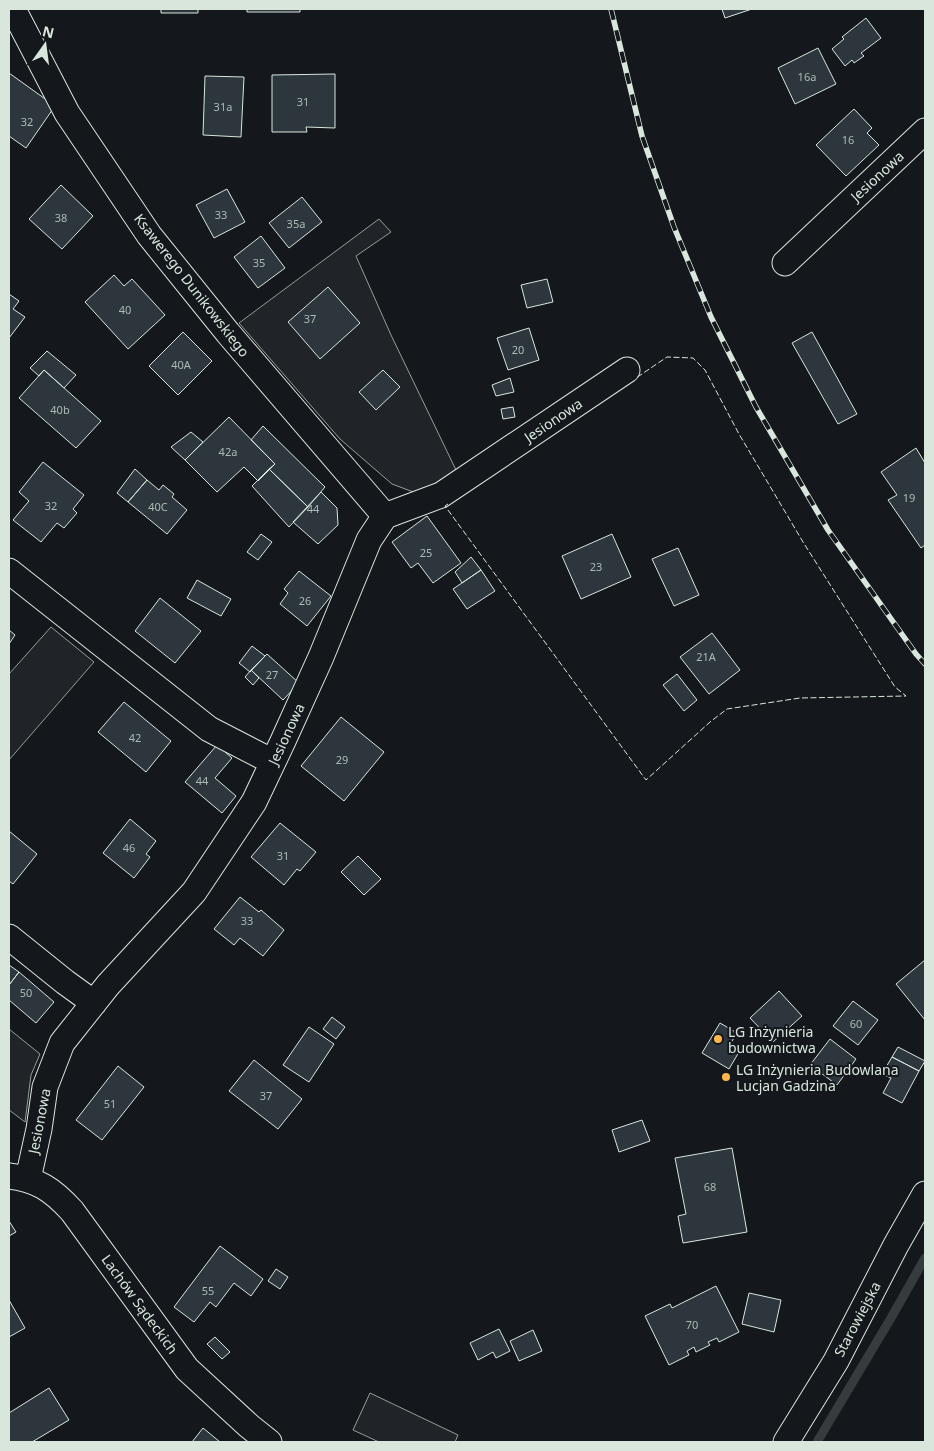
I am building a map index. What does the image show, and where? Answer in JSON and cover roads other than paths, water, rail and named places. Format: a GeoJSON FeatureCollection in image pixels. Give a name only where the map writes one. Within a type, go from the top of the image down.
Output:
{"type":"FeatureCollection","features":[{"type":"Feature","properties":{"kind":"street","name":"Ksawerego Dunikowskiego"},"geometry":{"type":"LineString","coordinates":[[13,9],[67,113],[149,235],[228,333],[384,516]]}},
{"type":"Feature","properties":{"kind":"street","name":"Jesionowa"},"geometry":{"type":"LineString","coordinates":[[785,263],[925,131]]}},
{"type":"Feature","properties":{"kind":"street","name":"Jesionowa"},"geometry":{"type":"LineString","coordinates":[[18,1178],[38,1129],[45,1087],[62,1043],[108,985],[194,892],[254,802],[321,657],[369,540],[384,516],[441,495],[628,370]]}},
{"type":"Feature","properties":{"kind":"street"},"geometry":{"type":"LineString","coordinates":[[9,571],[209,729],[273,762]]}},
{"type":"Feature","properties":{"kind":"street"},"geometry":{"type":"LineString","coordinates":[[9,937],[94,1003]]}},
{"type":"Feature","properties":{"kind":"street","name":"Lachów Sądeckich"},"geometry":{"type":"LineString","coordinates":[[18,1178],[35,1181],[56,1194],[72,1211],[187,1369],[269,1442]]}},
{"type":"Feature","properties":{"kind":"street","name":"Starowiejska"},"geometry":{"type":"LineString","coordinates":[[786,1442],[836,1361],[896,1245],[925,1194]]}},
{"type":"Feature","properties":{"kind":"waterway"},"geometry":{"type":"LineString","coordinates":[[817,1442],[925,1258]]}},
{"type":"Feature","properties":{"kind":"railway"},"geometry":{"type":"LineString","coordinates":[[611,9],[642,136],[674,227],[711,317],[756,407],[828,530],[925,664]]}},
{"type":"Feature","properties":{"kind":"place","name":"LG Inżynieria budownictwa"},"geometry":{"type":"Point","coordinates":[718,1039]}},
{"type":"Feature","properties":{"kind":"place","name":"LG Inżynieria Budowlana Lucjan Gadzina"},"geometry":{"type":"Point","coordinates":[726,1077]}}]}
